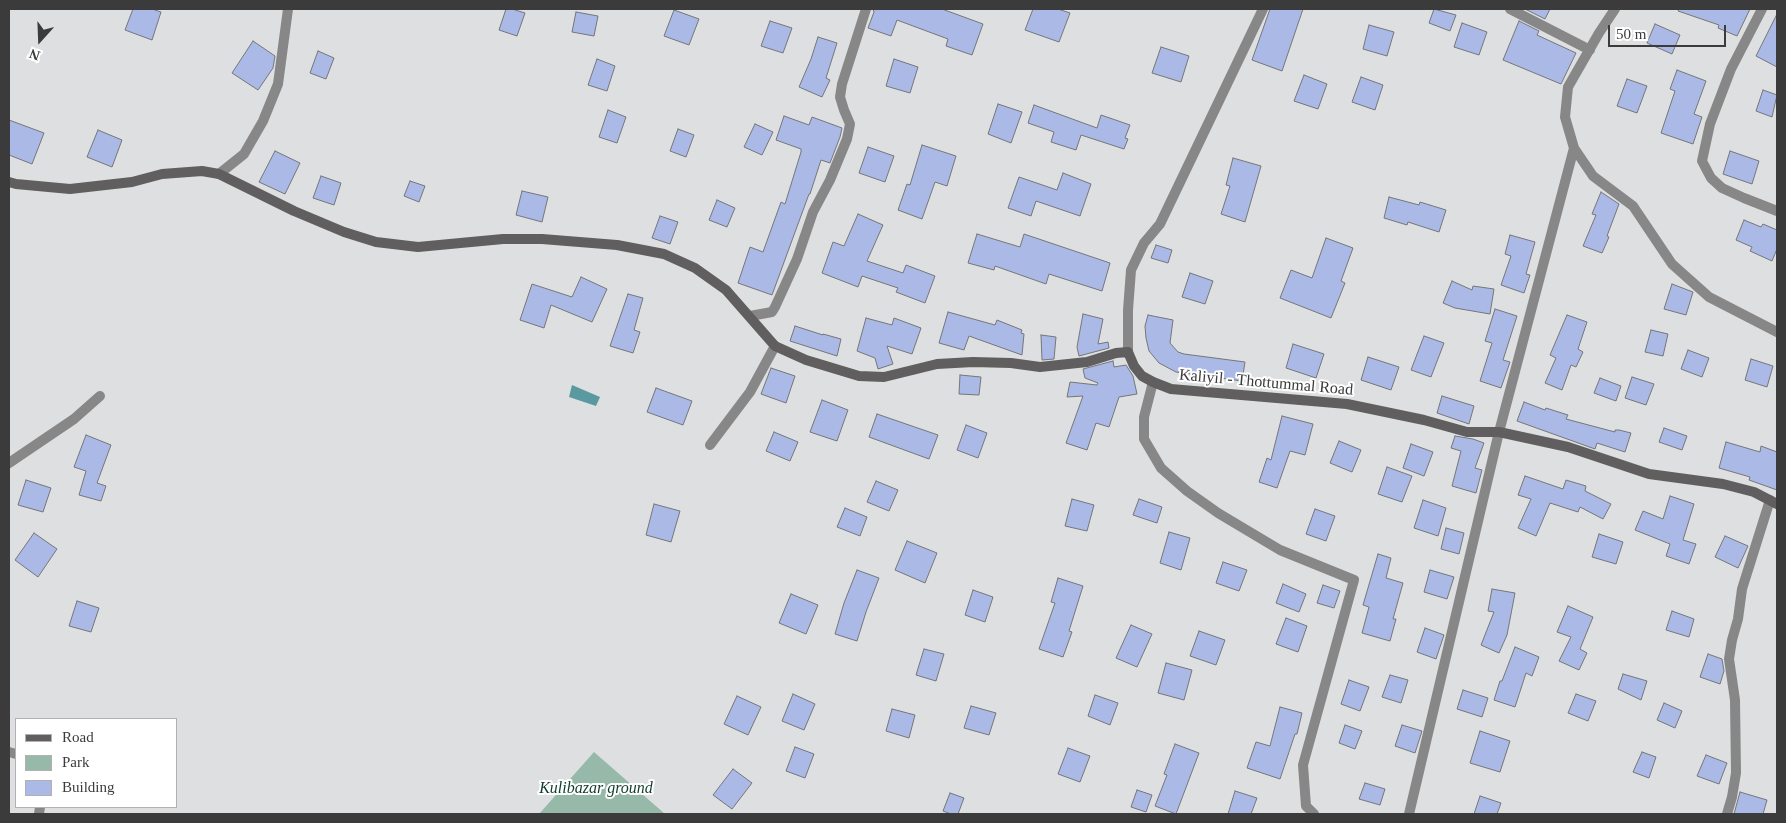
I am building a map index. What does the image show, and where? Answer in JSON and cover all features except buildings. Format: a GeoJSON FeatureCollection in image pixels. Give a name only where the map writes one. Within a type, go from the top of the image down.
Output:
{"type":"FeatureCollection","features":[{"type":"Feature","properties":{"kind":"main road"},"geometry":{"type":"LineString","coordinates":[[9,182],[70,189],[132,182],[162,174],[202,171],[219,174],[302,214],[344,232],[376,242],[418,247],[503,239],[542,239],[617,245],[664,254],[695,268],[726,290],[775,346],[806,360],[859,376],[884,377],[937,364],[982,362],[1040,367],[1087,362],[1116,353],[1128,352]]}},
{"type":"Feature","properties":{"kind":"main road","name":"Kaliyil - Thottummal Road"},"geometry":{"type":"LineString","coordinates":[[1128,352],[1134,366],[1142,376],[1171,389],[1347,404],[1424,420],[1467,432],[1498,432],[1568,446],[1649,474],[1723,484],[1754,492],[1774,502]]}},
{"type":"Feature","properties":{"kind":"street"},"geometry":{"type":"LineString","coordinates":[[219,174],[244,154],[263,121],[278,84],[288,9]]}},
{"type":"Feature","properties":{"kind":"street"},"geometry":{"type":"LineString","coordinates":[[750,316],[772,312],[775,307],[797,259],[813,212],[830,180],[847,140],[850,124],[840,97],[842,84],[866,9]]}},
{"type":"Feature","properties":{"kind":"street"},"geometry":{"type":"LineString","coordinates":[[1128,352],[1128,310],[1131,270],[1144,243],[1160,224],[1263,9]]}},
{"type":"Feature","properties":{"kind":"street"},"geometry":{"type":"LineString","coordinates":[[1510,9],[1590,50]]}},
{"type":"Feature","properties":{"kind":"street"},"geometry":{"type":"LineString","coordinates":[[1616,9],[1568,87],[1565,117],[1574,148],[1593,176],[1633,206],[1672,264],[1709,297],[1777,332]]}},
{"type":"Feature","properties":{"kind":"street"},"geometry":{"type":"LineString","coordinates":[[1762,9],[1731,69],[1710,124],[1702,161],[1711,178],[1722,188],[1777,211]]}},
{"type":"Feature","properties":{"kind":"street"},"geometry":{"type":"LineString","coordinates":[[1409,814],[1498,432],[1574,148]]}},
{"type":"Feature","properties":{"kind":"street"},"geometry":{"type":"LineString","coordinates":[[710,446],[750,392],[775,346]]}},
{"type":"Feature","properties":{"kind":"street"},"geometry":{"type":"LineString","coordinates":[[1153,382],[1144,417],[1144,439],[1162,468],[1187,491],[1218,513],[1280,550],[1354,580],[1303,765],[1306,806],[1314,814]]}},
{"type":"Feature","properties":{"kind":"street"},"geometry":{"type":"LineString","coordinates":[[9,463],[74,419],[100,396]]}},
{"type":"Feature","properties":{"kind":"street"},"geometry":{"type":"LineString","coordinates":[[1727,814],[1736,773],[1735,700],[1729,659],[1742,589],[1774,502]]}},
{"type":"Feature","properties":{"kind":"green space","name":"Kulibazar ground"},"geometry":{"type":"Polygon","coordinates":[[[594,752],[665,814],[539,814],[594,752]]]}},
{"type":"Feature","properties":{"kind":"water"},"geometry":{"type":"Polygon","coordinates":[[[572,385],[600,397],[596,406],[569,397],[572,385]]]}}]}
